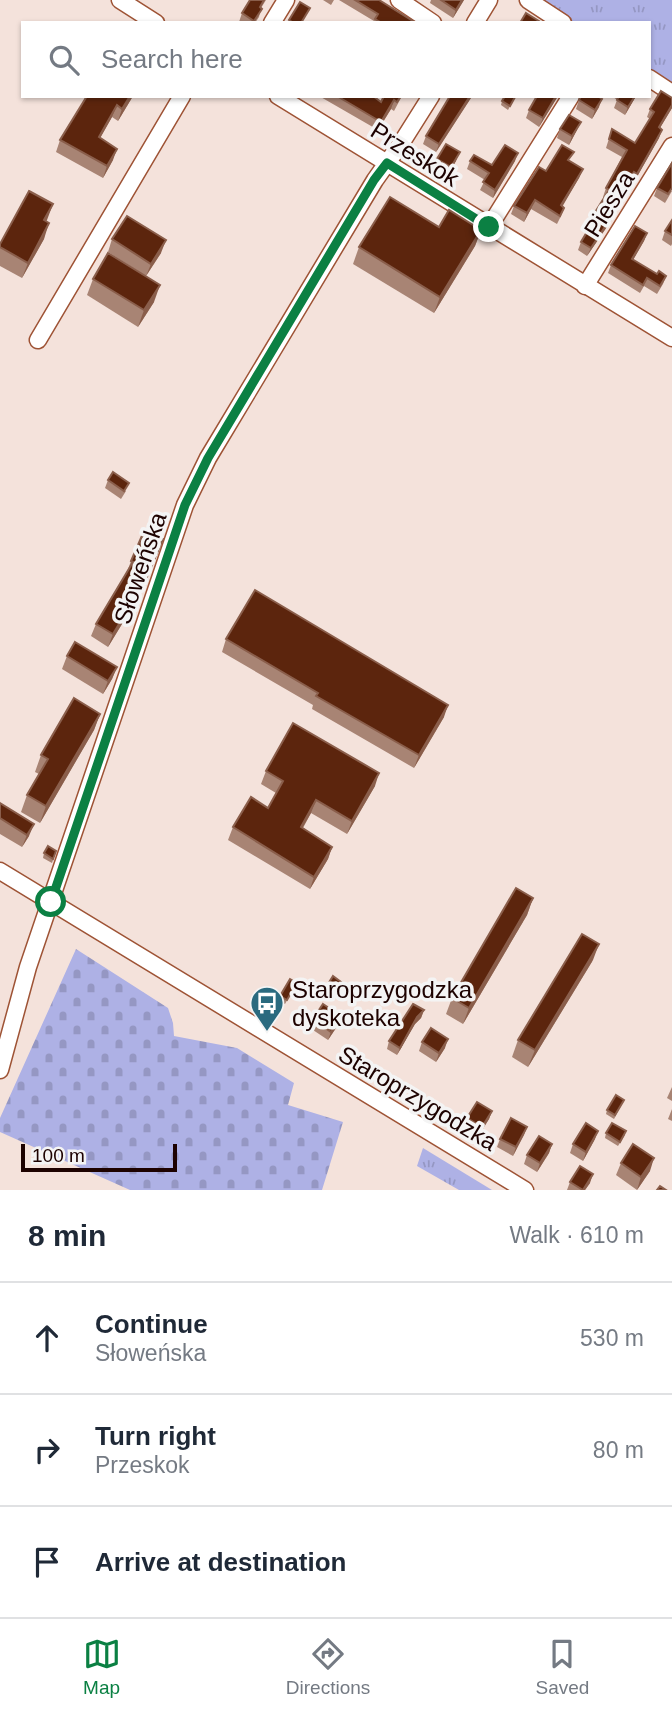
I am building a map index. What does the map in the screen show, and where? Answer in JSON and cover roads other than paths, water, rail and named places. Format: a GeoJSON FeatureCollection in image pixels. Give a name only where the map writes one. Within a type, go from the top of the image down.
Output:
{"type":"FeatureCollection","features":[{"type":"Feature","properties":{"kind":"street"},"geometry":{"type":"LineString","coordinates":[[120,0],[153,21]]}},
{"type":"Feature","properties":{"kind":"street"},"geometry":{"type":"LineString","coordinates":[[273,21],[286,0]]}},
{"type":"Feature","properties":{"kind":"street"},"geometry":{"type":"LineString","coordinates":[[399,0],[430,21]]}},
{"type":"Feature","properties":{"kind":"street"},"geometry":{"type":"LineString","coordinates":[[476,21],[489,0]]}},
{"type":"Feature","properties":{"kind":"street"},"geometry":{"type":"LineString","coordinates":[[527,0],[560,21]]}},
{"type":"Feature","properties":{"kind":"street"},"geometry":{"type":"LineString","coordinates":[[651,80],[672,93]]}},
{"type":"Feature","properties":{"kind":"street"},"geometry":{"type":"LineString","coordinates":[[38,340],[181,98]]}},
{"type":"Feature","properties":{"kind":"street","name":"Przeskok"},"geometry":{"type":"LineString","coordinates":[[281,98],[672,338]]}},
{"type":"Feature","properties":{"kind":"street","name":"Słoweńska"},"geometry":{"type":"LineString","coordinates":[[0,1070],[21,989],[185,505],[208,458],[374,180],[429,98]]}},
{"type":"Feature","properties":{"kind":"street"},"geometry":{"type":"LineString","coordinates":[[489,227],[570,98]]}},
{"type":"Feature","properties":{"kind":"street","name":"Piesza"},"geometry":{"type":"LineString","coordinates":[[585,286],[672,146]]}},
{"type":"Feature","properties":{"kind":"street","name":"Staroprzygodzka"},"geometry":{"type":"LineString","coordinates":[[0,872],[525,1190]]}},
{"type":"Feature","properties":{"kind":"place","name":"Staroprzygodzka dyskoteka"},"geometry":{"type":"Point","coordinates":[267,1033]}}]}
